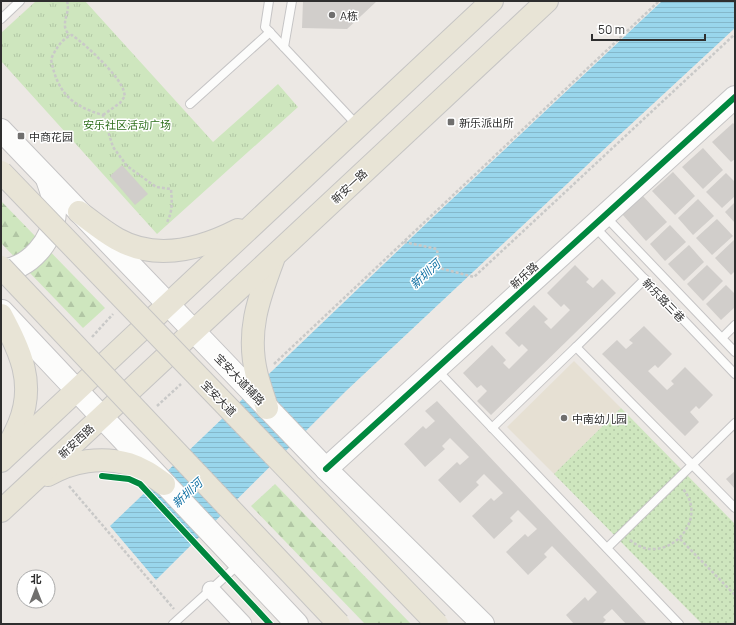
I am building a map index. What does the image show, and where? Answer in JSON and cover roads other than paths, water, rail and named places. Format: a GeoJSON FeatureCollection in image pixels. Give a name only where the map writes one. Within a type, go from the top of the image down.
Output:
{"type":"FeatureCollection","features":[{"type":"Feature","properties":{"kind":"main road"},"geometry":{"type":"LineString","coordinates":[[358,126],[492,1]]}},
{"type":"Feature","properties":{"kind":"main road","name":"新安一路"},"geometry":{"type":"LineString","coordinates":[[151,370],[547,1]]}},
{"type":"Feature","properties":{"kind":"main road","name":"新乐路"},"geometry":{"type":"LineString","coordinates":[[326,469],[735,97]]}},
{"type":"Feature","properties":{"kind":"main road","name":"宝安大道辅路"},"geometry":{"type":"LineString","coordinates":[[1,130],[193,331],[257,371],[257,376],[267,408],[326,469],[483,624]]}},
{"type":"Feature","properties":{"kind":"main road"},"geometry":{"type":"LineString","coordinates":[[1,461],[341,142]]}},
{"type":"Feature","properties":{"kind":"main road","name":"宝安大道"},"geometry":{"type":"LineString","coordinates":[[1,172],[437,624]]}},
{"type":"Feature","properties":{"kind":"main road"},"geometry":{"type":"LineString","coordinates":[[1,271],[22,265],[36,255],[45,244],[51,230],[55,212],[54,201],[47,178]]}},
{"type":"Feature","properties":{"kind":"main road"},"geometry":{"type":"LineString","coordinates":[[79,212],[118,240],[148,250],[161,251],[184,250],[200,246],[218,240],[256,222]]}},
{"type":"Feature","properties":{"kind":"main road"},"geometry":{"type":"LineString","coordinates":[[257,371],[253,355],[254,318],[259,298],[274,255]]}},
{"type":"Feature","properties":{"kind":"main road"},"geometry":{"type":"LineString","coordinates":[[1,267],[339,624]]}},
{"type":"Feature","properties":{"kind":"main road"},"geometry":{"type":"LineString","coordinates":[[1,310],[297,624]]}},
{"type":"Feature","properties":{"kind":"main road"},"geometry":{"type":"LineString","coordinates":[[1,315],[15,342],[22,361],[26,375],[27,388],[23,414],[11,441],[1,456]]}},
{"type":"Feature","properties":{"kind":"main road","name":"新安西路"},"geometry":{"type":"LineString","coordinates":[[1,511],[151,370]]}},
{"type":"Feature","properties":{"kind":"main road"},"geometry":{"type":"LineString","coordinates":[[17,496],[60,468],[89,460],[103,460],[129,464],[144,471],[164,484]]}},
{"type":"Feature","properties":{"kind":"street"},"geometry":{"type":"LineString","coordinates":[[211,590],[243,624]]}},
{"type":"Feature","properties":{"kind":"lane"},"geometry":{"type":"LineString","coordinates":[[1,18],[20,1]]}},
{"type":"Feature","properties":{"kind":"lane"},"geometry":{"type":"LineString","coordinates":[[269,1],[265,27],[358,126],[341,142]]}},
{"type":"Feature","properties":{"kind":"lane"},"geometry":{"type":"LineString","coordinates":[[284,47],[292,1]]}},
{"type":"Feature","properties":{"kind":"lane"},"geometry":{"type":"LineString","coordinates":[[190,104],[270,32]]}},
{"type":"Feature","properties":{"kind":"lane"},"geometry":{"type":"LineString","coordinates":[[599,220],[735,352]]}},
{"type":"Feature","properties":{"kind":"lane","name":"新乐路三巷"},"geometry":{"type":"LineString","coordinates":[[599,220],[645,279],[735,374]]}},
{"type":"Feature","properties":{"kind":"lane"},"geometry":{"type":"LineString","coordinates":[[492,428],[645,279]]}},
{"type":"Feature","properties":{"kind":"lane"},"geometry":{"type":"LineString","coordinates":[[722,338],[735,325]]}},
{"type":"Feature","properties":{"kind":"lane"},"geometry":{"type":"LineString","coordinates":[[576,347],[735,508]]}},
{"type":"Feature","properties":{"kind":"lane"},"geometry":{"type":"LineString","coordinates":[[436,369],[679,624]]}},
{"type":"Feature","properties":{"kind":"lane"},"geometry":{"type":"LineString","coordinates":[[607,548],[735,423]]}},
{"type":"Feature","properties":{"kind":"lane"},"geometry":{"type":"LineString","coordinates":[[173,624],[240,564]]}},
{"type":"Feature","properties":{"kind":"water","name":"新圳河"},"geometry":{"type":"Polygon","coordinates":[[[662,1],[735,1],[735,28],[346,391],[156,580],[110,526],[431,219],[662,1]]]}},
{"type":"Feature","properties":{"kind":"place","name":"A栋"},"geometry":{"type":"Point","coordinates":[332,15]}},
{"type":"Feature","properties":{"kind":"place","name":"新乐派出所"},"geometry":{"type":"Point","coordinates":[451,122]}},
{"type":"Feature","properties":{"kind":"place","name":"中商花园"},"geometry":{"type":"Point","coordinates":[21,136]}},
{"type":"Feature","properties":{"kind":"place","name":"中南幼儿园"},"geometry":{"type":"Point","coordinates":[564,418]}},
{"type":"Feature","properties":{"kind":"park label","name":"安乐社区活动广场"},"geometry":{"type":"Point","coordinates":[127,124]}}]}
